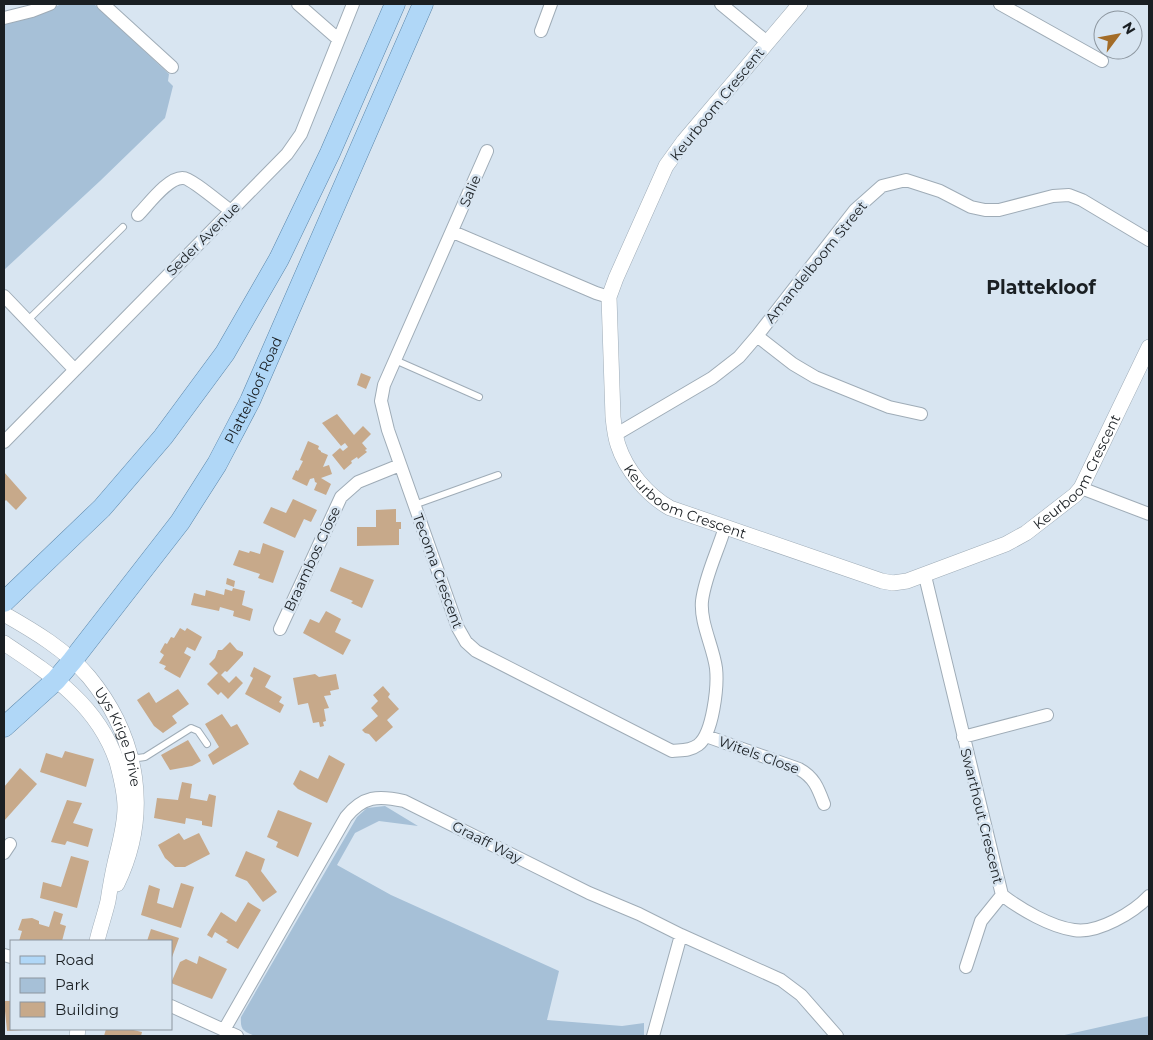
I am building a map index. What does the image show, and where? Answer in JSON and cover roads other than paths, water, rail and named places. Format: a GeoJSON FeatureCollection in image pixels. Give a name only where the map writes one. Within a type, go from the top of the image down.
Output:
{"type":"FeatureCollection","features":[{"type":"Feature","properties":{"kind":"main road"},"geometry":{"type":"LineString","coordinates":[[4,602],[102,508],[163,437],[225,353],[279,259],[322,171],[394,4]]}},
{"type":"Feature","properties":{"kind":"main road","name":"Plattekloof Road"},"geometry":{"type":"LineString","coordinates":[[4,727],[56,680],[72,661],[180,522],[218,464],[272,352],[423,4]]}},
{"type":"Feature","properties":{"kind":"street"},"geometry":{"type":"LineString","coordinates":[[4,18],[50,4]]}},
{"type":"Feature","properties":{"kind":"street"},"geometry":{"type":"LineString","coordinates":[[104,4],[172,67]]}},
{"type":"Feature","properties":{"kind":"street"},"geometry":{"type":"LineString","coordinates":[[298,4],[338,39]]}},
{"type":"Feature","properties":{"kind":"street","name":"Seder Avenue"},"geometry":{"type":"LineString","coordinates":[[4,442],[287,154],[300,134],[353,4]]}},
{"type":"Feature","properties":{"kind":"street"},"geometry":{"type":"LineString","coordinates":[[541,31],[551,4]]}},
{"type":"Feature","properties":{"kind":"street"},"geometry":{"type":"LineString","coordinates":[[722,4],[768,42]]}},
{"type":"Feature","properties":{"kind":"street","name":"Keurboom Crescent"},"geometry":{"type":"LineString","coordinates":[[800,4],[684,141],[666,166],[609,297],[615,435],[618,446],[626,461],[644,488],[654,498],[670,508],[882,581],[900,582],[924,576],[1006,544],[1026,533],[1081,488],[1149,347]]}},
{"type":"Feature","properties":{"kind":"street"},"geometry":{"type":"LineString","coordinates":[[1000,4],[1102,61]]}},
{"type":"Feature","properties":{"kind":"street","name":"Salie"},"geometry":{"type":"LineString","coordinates":[[452,232],[487,151]]}},
{"type":"Feature","properties":{"kind":"street"},"geometry":{"type":"LineString","coordinates":[[138,215],[167,184],[175,179],[184,178],[231,211]]}},
{"type":"Feature","properties":{"kind":"street","name":"Amandelboom Street"},"geometry":{"type":"LineString","coordinates":[[615,435],[726,368],[739,357],[856,210],[882,186],[906,180],[926,186],[972,207],[985,210],[999,210],[1053,196],[1069,195],[1082,200],[1149,240]]}},
{"type":"Feature","properties":{"kind":"street"},"geometry":{"type":"LineString","coordinates":[[452,232],[609,297]]}},
{"type":"Feature","properties":{"kind":"street","name":"Tecoma Crescent"},"geometry":{"type":"LineString","coordinates":[[452,232],[384,385],[381,401],[383,414],[400,465],[458,628],[466,642],[476,651],[672,751],[687,750],[698,745],[706,736]]}},
{"type":"Feature","properties":{"kind":"street"},"geometry":{"type":"LineString","coordinates":[[4,296],[75,370]]}},
{"type":"Feature","properties":{"kind":"street"},"geometry":{"type":"LineString","coordinates":[[757,336],[793,364],[815,377],[889,407],[921,414]]}},
{"type":"Feature","properties":{"kind":"street","name":"Braambos Close"},"geometry":{"type":"LineString","coordinates":[[280,628],[341,497],[358,482],[400,465]]}},
{"type":"Feature","properties":{"kind":"street"},"geometry":{"type":"LineString","coordinates":[[1081,488],[1149,514]]}},
{"type":"Feature","properties":{"kind":"street"},"geometry":{"type":"LineString","coordinates":[[706,736],[715,699],[716,668],[703,614],[702,601],[726,527]]}},
{"type":"Feature","properties":{"kind":"street","name":"Swarthout Crescent"},"geometry":{"type":"LineString","coordinates":[[924,576],[1002,895],[1019,908],[1062,927],[1076,931],[1097,927],[1125,916],[1141,905],[1149,896]]}},
{"type":"Feature","properties":{"kind":"street","name":"Uys Krige Drive"},"geometry":{"type":"LineString","coordinates":[[4,614],[31,630],[72,661],[89,677],[107,703],[130,755],[137,784],[136,823],[125,866],[108,900]]}},
{"type":"Feature","properties":{"kind":"street","name":"Uys Krige Drive"},"geometry":{"type":"LineString","coordinates":[[4,643],[56,680],[80,702],[100,725],[114,755],[123,784],[126,806],[124,826],[97,940]]}},
{"type":"Feature","properties":{"kind":"street"},"geometry":{"type":"LineString","coordinates":[[963,737],[1047,715]]}},
{"type":"Feature","properties":{"kind":"street","name":"Witels Close"},"geometry":{"type":"LineString","coordinates":[[706,736],[809,774],[816,783],[824,804]]}},
{"type":"Feature","properties":{"kind":"street","name":"Graaff Way"},"geometry":{"type":"LineString","coordinates":[[224,1030],[346,817],[359,804],[378,797],[388,797],[404,800],[589,893],[639,914],[781,980],[801,995],[837,1036]]}},
{"type":"Feature","properties":{"kind":"street"},"geometry":{"type":"LineString","coordinates":[[966,967],[980,921],[1002,895]]}},
{"type":"Feature","properties":{"kind":"street"},"geometry":{"type":"LineString","coordinates":[[653,1036],[681,935]]}},
{"type":"Feature","properties":{"kind":"street"},"geometry":{"type":"LineString","coordinates":[[172,1006],[236,1036]]}},
{"type":"Feature","properties":{"kind":"lane"},"geometry":{"type":"LineString","coordinates":[[27,321],[123,227]]}},
{"type":"Feature","properties":{"kind":"lane"},"geometry":{"type":"LineString","coordinates":[[395,360],[479,397]]}},
{"type":"Feature","properties":{"kind":"lane"},"geometry":{"type":"LineString","coordinates":[[414,505],[498,475]]}},
{"type":"Feature","properties":{"kind":"lane"},"geometry":{"type":"LineString","coordinates":[[130,755],[138,758],[145,757],[191,728],[198,731],[207,744]]}},
{"type":"Feature","properties":{"kind":"district","name":"Plattekloof"},"geometry":{"type":"Point","coordinates":[1041,287]}}]}
